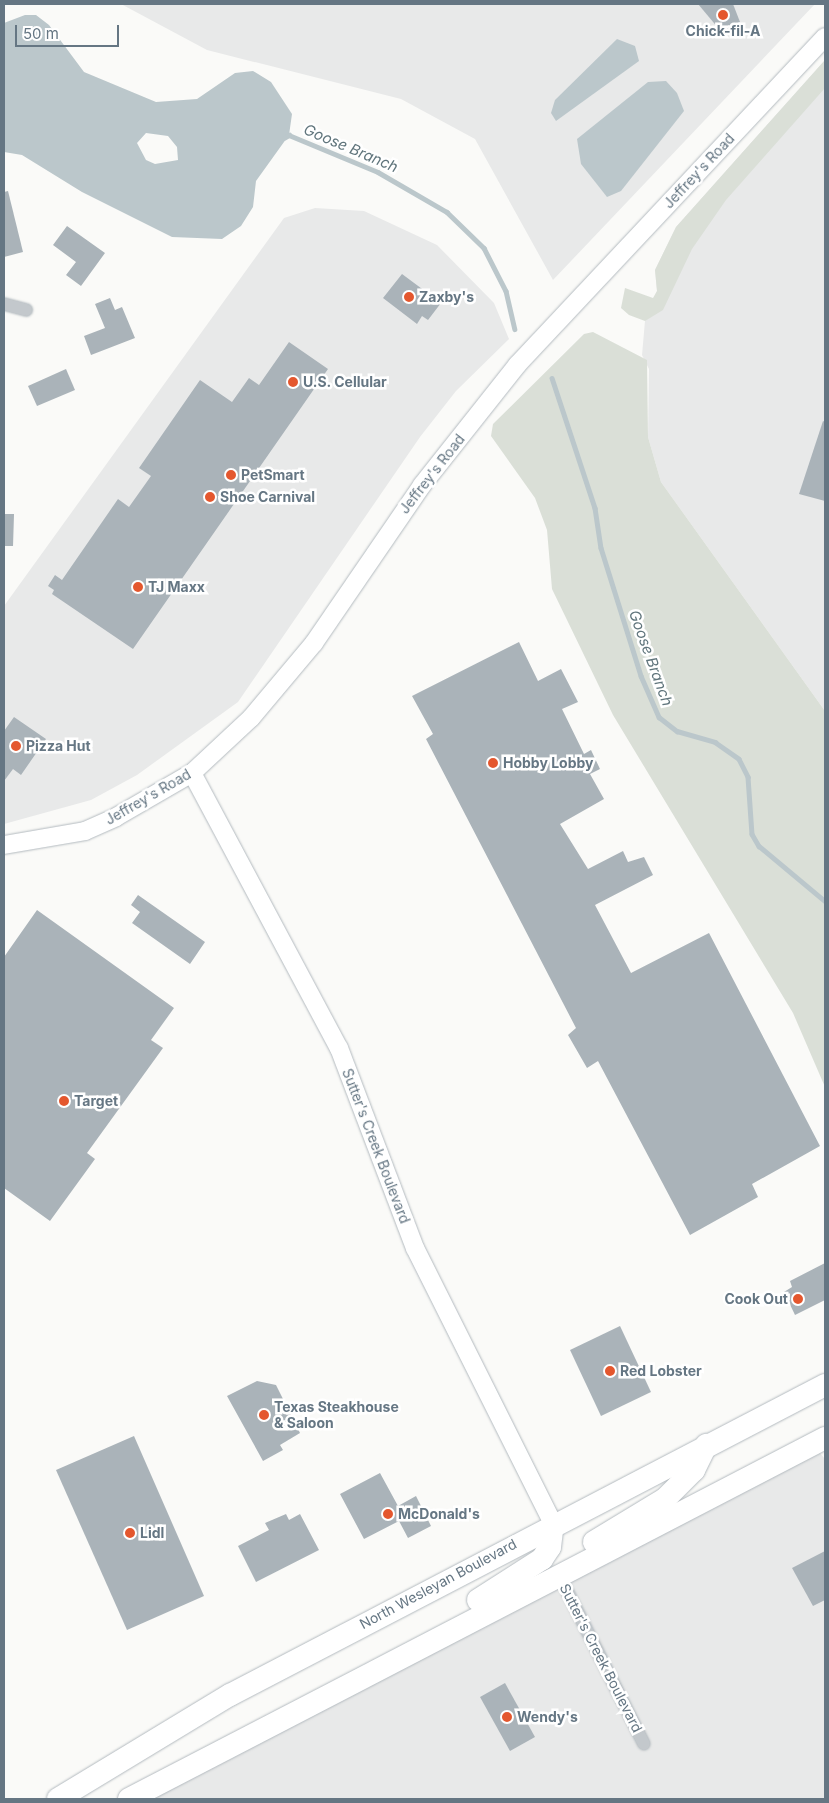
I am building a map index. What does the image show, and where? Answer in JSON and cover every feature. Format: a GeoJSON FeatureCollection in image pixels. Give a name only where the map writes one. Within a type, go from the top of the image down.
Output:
{"type":"FeatureCollection","features":[{"type":"Feature","properties":{"kind":"highway","name":"North Wesleyan Boulevard"},"geometry":{"type":"LineString","coordinates":[[58,1799],[230,1694],[553,1524],[825,1385]]}},
{"type":"Feature","properties":{"kind":"highway"},"geometry":{"type":"LineString","coordinates":[[129,1799],[558,1573],[825,1438]]}},
{"type":"Feature","properties":{"kind":"highway"},"geometry":{"type":"LineString","coordinates":[[558,1573],[577,1552],[665,1499],[694,1470],[706,1445]]}},
{"type":"Feature","properties":{"kind":"highway"},"geometry":{"type":"LineString","coordinates":[[396,1659],[410,1637],[533,1566],[550,1548],[553,1524]]}},
{"type":"Feature","properties":{"kind":"street","name":"Jeffrey's Road"},"geometry":{"type":"LineString","coordinates":[[4,845],[85,831],[192,773],[279,687],[422,485],[517,365],[825,37]]}},
{"type":"Feature","properties":{"kind":"street"},"geometry":{"type":"LineString","coordinates":[[4,304],[26,310]]}},
{"type":"Feature","properties":{"kind":"street","name":"Sutter's Creek Boulevard"},"geometry":{"type":"LineString","coordinates":[[192,773],[339,1048],[415,1248],[553,1524]]}},
{"type":"Feature","properties":{"kind":"street","name":"Sutter's Creek Boulevard"},"geometry":{"type":"LineString","coordinates":[[558,1573],[644,1744]]}},
{"type":"Feature","properties":{"kind":"shaded area"},"geometry":{"type":"Polygon","coordinates":[[[121,4],[815,4],[553,280],[475,139],[401,99],[207,50],[121,4]]]}},
{"type":"Feature","properties":{"kind":"shaded area"},"geometry":{"type":"Polygon","coordinates":[[[25,15],[36,15],[49,25],[84,72],[156,102],[197,99],[235,73],[253,71],[271,82],[292,114],[289,135],[256,181],[253,207],[241,226],[222,239],[172,237],[82,192],[22,155],[4,152],[4,23],[25,15]],[[146,133],[137,143],[146,160],[155,164],[178,160],[177,147],[168,136],[146,133]]]}},
{"type":"Feature","properties":{"kind":"shaded area"},"geometry":{"type":"Polygon","coordinates":[[[617,39],[635,46],[639,61],[556,121],[551,113],[555,100],[617,39]]]}},
{"type":"Feature","properties":{"kind":"shaded area"},"geometry":{"type":"Polygon","coordinates":[[[825,60],[825,711],[661,482],[648,437],[649,369],[642,355],[645,321],[657,291],[655,270],[676,227],[825,60]]]}},
{"type":"Feature","properties":{"kind":"shaded area"},"geometry":{"type":"Polygon","coordinates":[[[825,60],[825,88],[726,200],[692,249],[663,310],[645,321],[629,315],[621,308],[625,288],[653,298],[657,291],[655,270],[676,227],[825,60]]]}},
{"type":"Feature","properties":{"kind":"shaded area"},"geometry":{"type":"Polygon","coordinates":[[[666,81],[677,93],[684,111],[621,191],[607,197],[581,164],[577,139],[648,82],[666,81]]]}},
{"type":"Feature","properties":{"kind":"shaded area"},"geometry":{"type":"Polygon","coordinates":[[[315,208],[364,211],[437,245],[494,303],[509,339],[456,391],[420,437],[238,702],[137,775],[91,800],[4,824],[4,606],[284,218],[315,208]]]}},
{"type":"Feature","properties":{"kind":"shaded area"},"geometry":{"type":"Polygon","coordinates":[[[593,332],[647,360],[648,437],[661,482],[825,711],[825,1087],[793,1013],[613,715],[552,589],[547,530],[535,498],[491,436],[493,424],[584,334],[593,332]]]}},
{"type":"Feature","properties":{"kind":"shaded area"},"geometry":{"type":"Polygon","coordinates":[[[813,1445],[825,1459],[825,1799],[137,1799],[813,1445]]]}},
{"type":"Feature","properties":{"kind":"building","name":"Chick-fil-A"},"geometry":{"type":"Polygon","coordinates":[[[698,4],[733,4],[740,22],[724,35],[698,4]]]}},
{"type":"Feature","properties":{"kind":"building"},"geometry":{"type":"Polygon","coordinates":[[[8,191],[23,252],[4,257],[4,192],[8,191]]]}},
{"type":"Feature","properties":{"kind":"building"},"geometry":{"type":"Polygon","coordinates":[[[67,226],[105,253],[81,286],[66,275],[76,262],[53,245],[67,226]]]}},
{"type":"Feature","properties":{"kind":"building"},"geometry":{"type":"Polygon","coordinates":[[[402,274],[441,303],[428,320],[422,316],[417,324],[383,298],[402,274]]]}},
{"type":"Feature","properties":{"kind":"building"},"geometry":{"type":"Polygon","coordinates":[[[110,298],[115,310],[122,307],[135,338],[91,355],[84,336],[105,328],[95,304],[110,298]]]}},
{"type":"Feature","properties":{"kind":"building"},"geometry":{"type":"Polygon","coordinates":[[[289,342],[328,369],[133,649],[52,594],[54,590],[48,586],[55,575],[62,580],[118,499],[129,507],[151,476],[139,468],[200,380],[232,402],[249,378],[259,385],[289,342]]]}},
{"type":"Feature","properties":{"kind":"building"},"geometry":{"type":"Polygon","coordinates":[[[66,369],[75,390],[37,406],[28,386],[66,369]]]}},
{"type":"Feature","properties":{"kind":"building"},"geometry":{"type":"Polygon","coordinates":[[[823,421],[825,422],[825,501],[799,494],[823,421]]]}},
{"type":"Feature","properties":{"kind":"building"},"geometry":{"type":"Polygon","coordinates":[[[4,514],[14,514],[13,546],[4,546],[4,514]]]}},
{"type":"Feature","properties":{"kind":"building"},"geometry":{"type":"Polygon","coordinates":[[[519,642],[538,681],[561,669],[578,702],[562,709],[584,754],[591,750],[600,769],[590,774],[604,799],[560,824],[588,869],[623,851],[628,862],[644,857],[653,875],[595,905],[631,973],[709,933],[820,1146],[752,1184],[758,1197],[690,1235],[598,1061],[587,1068],[568,1035],[576,1028],[426,739],[433,734],[412,696],[519,642]]]}},
{"type":"Feature","properties":{"kind":"building"},"geometry":{"type":"Polygon","coordinates":[[[14,717],[46,739],[21,775],[13,769],[4,781],[4,731],[14,717]]]}},
{"type":"Feature","properties":{"kind":"building"},"geometry":{"type":"Polygon","coordinates":[[[138,895],[205,942],[190,964],[132,923],[140,912],[131,905],[138,895]]]}},
{"type":"Feature","properties":{"kind":"building","name":"Target"},"geometry":{"type":"Polygon","coordinates":[[[37,910],[174,1008],[151,1040],[163,1048],[87,1153],[95,1159],[50,1221],[4,1188],[4,957],[37,910]]]}},
{"type":"Feature","properties":{"kind":"building"},"geometry":{"type":"Polygon","coordinates":[[[825,1263],[825,1300],[795,1315],[784,1292],[792,1287],[790,1281],[825,1263]]]}},
{"type":"Feature","properties":{"kind":"building","name":"Red Lobster"},"geometry":{"type":"Polygon","coordinates":[[[620,1326],[651,1392],[601,1416],[570,1350],[620,1326]]]}},
{"type":"Feature","properties":{"kind":"building","name":"Texas Steakhouse & Saloon"},"geometry":{"type":"Polygon","coordinates":[[[257,1381],[276,1385],[300,1433],[280,1445],[283,1450],[263,1461],[227,1396],[257,1381]]]}},
{"type":"Feature","properties":{"kind":"building","name":"Lidl"},"geometry":{"type":"Polygon","coordinates":[[[134,1436],[204,1596],[127,1630],[56,1470],[134,1436]]]}},
{"type":"Feature","properties":{"kind":"building","name":"McDonald's"},"geometry":{"type":"Polygon","coordinates":[[[380,1473],[398,1506],[416,1496],[431,1526],[408,1538],[399,1521],[364,1539],[340,1494],[380,1473]]]}},
{"type":"Feature","properties":{"kind":"building"},"geometry":{"type":"Polygon","coordinates":[[[286,1514],[289,1520],[300,1514],[319,1550],[256,1582],[238,1546],[269,1530],[265,1523],[286,1514]]]}},
{"type":"Feature","properties":{"kind":"building"},"geometry":{"type":"Polygon","coordinates":[[[825,1551],[825,1600],[813,1606],[792,1568],[825,1551]]]}},
{"type":"Feature","properties":{"kind":"building","name":"Wendy's"},"geometry":{"type":"Polygon","coordinates":[[[505,1683],[535,1737],[510,1751],[480,1697],[505,1683]]]}},
{"type":"Feature","properties":{"kind":"waterway","name":"Goose Branch"},"geometry":{"type":"LineString","coordinates":[[284,138],[289,135],[378,172],[447,212],[484,248],[506,291],[515,329]]}},
{"type":"Feature","properties":{"kind":"waterway","name":"Goose Branch"},"geometry":{"type":"LineString","coordinates":[[552,378],[595,508],[601,548],[641,676],[659,717],[677,731],[715,742],[739,759],[748,777],[752,834],[759,846],[825,901]]}},
{"type":"Feature","properties":{"kind":"place","name":"Chick-fil-A"},"geometry":{"type":"Point","coordinates":[723,15]}},
{"type":"Feature","properties":{"kind":"place","name":"Zaxby's"},"geometry":{"type":"Point","coordinates":[409,297]}},
{"type":"Feature","properties":{"kind":"place","name":"U.S. Cellular"},"geometry":{"type":"Point","coordinates":[293,382]}},
{"type":"Feature","properties":{"kind":"place","name":"PetSmart"},"geometry":{"type":"Point","coordinates":[231,475]}},
{"type":"Feature","properties":{"kind":"place","name":"Shoe Carnival"},"geometry":{"type":"Point","coordinates":[210,497]}},
{"type":"Feature","properties":{"kind":"place","name":"TJ Maxx"},"geometry":{"type":"Point","coordinates":[138,587]}},
{"type":"Feature","properties":{"kind":"place","name":"Pizza Hut"},"geometry":{"type":"Point","coordinates":[16,746]}},
{"type":"Feature","properties":{"kind":"place","name":"Hobby Lobby"},"geometry":{"type":"Point","coordinates":[493,763]}},
{"type":"Feature","properties":{"kind":"place","name":"Target"},"geometry":{"type":"Point","coordinates":[64,1101]}},
{"type":"Feature","properties":{"kind":"place","name":"Cook Out"},"geometry":{"type":"Point","coordinates":[798,1299]}},
{"type":"Feature","properties":{"kind":"place","name":"Red Lobster"},"geometry":{"type":"Point","coordinates":[610,1371]}},
{"type":"Feature","properties":{"kind":"place","name":"Texas Steakhouse & Saloon"},"geometry":{"type":"Point","coordinates":[264,1415]}},
{"type":"Feature","properties":{"kind":"place","name":"McDonald's"},"geometry":{"type":"Point","coordinates":[388,1514]}},
{"type":"Feature","properties":{"kind":"place","name":"Lidl"},"geometry":{"type":"Point","coordinates":[130,1533]}},
{"type":"Feature","properties":{"kind":"place","name":"Wendy's"},"geometry":{"type":"Point","coordinates":[507,1717]}}]}
